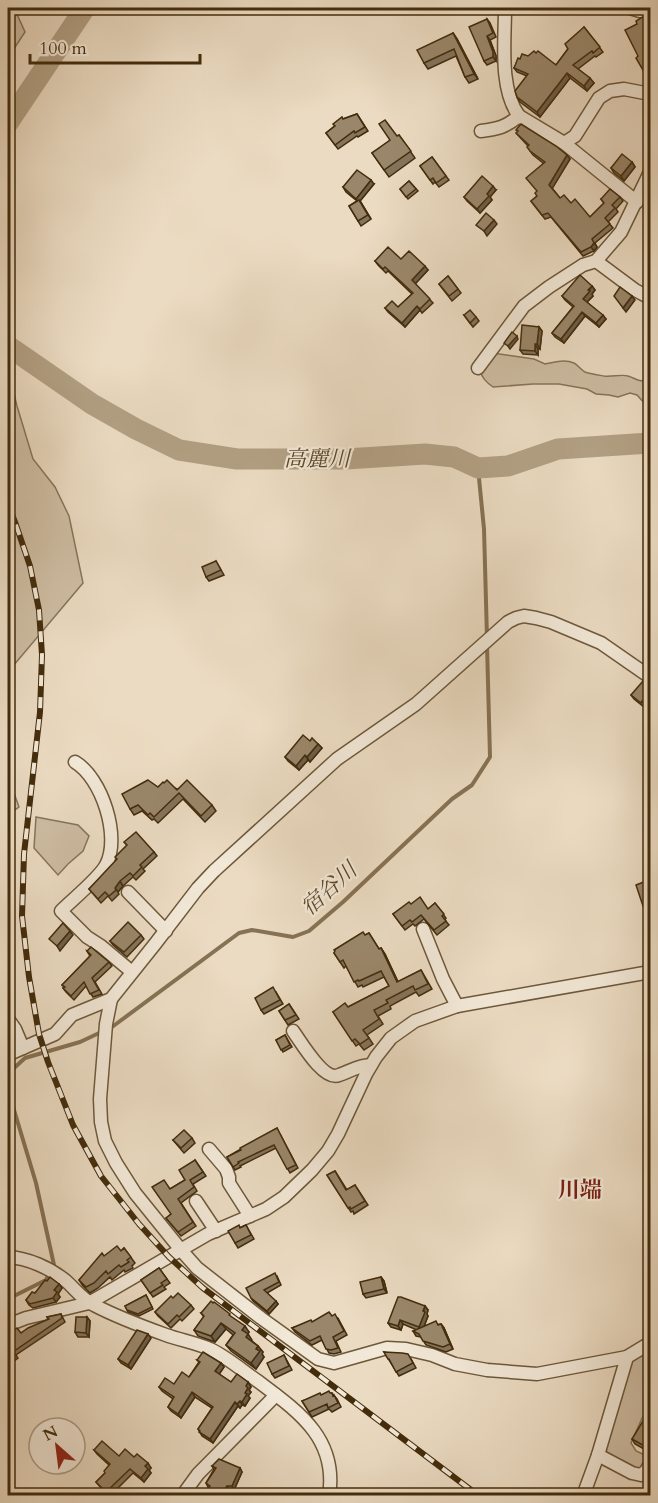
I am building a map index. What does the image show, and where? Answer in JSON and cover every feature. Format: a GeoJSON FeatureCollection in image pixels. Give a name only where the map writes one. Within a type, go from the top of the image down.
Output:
{"type":"FeatureCollection","features":[{"type":"Feature","properties":{"kind":"street"},"geometry":{"type":"LineString","coordinates":[[505,8],[505,69],[513,108],[519,116],[564,143],[637,202]]}},
{"type":"Feature","properties":{"kind":"street"},"geometry":{"type":"LineString","coordinates":[[630,8],[651,11]]}},
{"type":"Feature","properties":{"kind":"street"},"geometry":{"type":"LineString","coordinates":[[564,143],[574,136],[599,98],[610,91],[624,89],[651,94]]}},
{"type":"Feature","properties":{"kind":"street"},"geometry":{"type":"LineString","coordinates":[[481,131],[507,125],[519,116]]}},
{"type":"Feature","properties":{"kind":"street"},"geometry":{"type":"LineString","coordinates":[[478,368],[524,306],[583,265],[596,261],[621,232],[651,172]]}},
{"type":"Feature","properties":{"kind":"street"},"geometry":{"type":"LineString","coordinates":[[596,261],[635,290],[651,298]]}},
{"type":"Feature","properties":{"kind":"street"},"geometry":{"type":"LineString","coordinates":[[651,677],[601,643],[561,626],[524,616],[508,622],[416,704],[337,759],[198,888],[111,999],[106,1024],[100,1099],[105,1141],[116,1163],[135,1193],[181,1250],[197,1268],[318,1359],[334,1363],[387,1348],[406,1349],[432,1355],[455,1364],[487,1370],[537,1374],[627,1357],[651,1343]]}},
{"type":"Feature","properties":{"kind":"street"},"geometry":{"type":"LineString","coordinates":[[75,762],[83,766],[92,776],[99,790],[112,834],[111,853],[105,867],[61,911],[87,936],[132,972]]}},
{"type":"Feature","properties":{"kind":"street"},"geometry":{"type":"LineString","coordinates":[[128,892],[166,931]]}},
{"type":"Feature","properties":{"kind":"street"},"geometry":{"type":"LineString","coordinates":[[423,929],[443,979],[457,1006]]}},
{"type":"Feature","properties":{"kind":"street"},"geometry":{"type":"LineString","coordinates":[[8,1326],[26,1318],[89,1303],[181,1250],[216,1231],[266,1209],[284,1197],[328,1151],[371,1065],[391,1038],[415,1021],[457,1006],[651,972]]}},
{"type":"Feature","properties":{"kind":"street"},"geometry":{"type":"LineString","coordinates":[[8,1057],[9,1054],[55,1034],[72,1015],[111,999]]}},
{"type":"Feature","properties":{"kind":"street"},"geometry":{"type":"LineString","coordinates":[[8,1019],[23,1048]]}},
{"type":"Feature","properties":{"kind":"street"},"geometry":{"type":"LineString","coordinates":[[293,1031],[320,1067],[331,1076],[337,1077],[357,1067],[371,1065]]}},
{"type":"Feature","properties":{"kind":"street"},"geometry":{"type":"LineString","coordinates":[[209,1149],[226,1169],[229,1184],[250,1216]]}},
{"type":"Feature","properties":{"kind":"street"},"geometry":{"type":"LineString","coordinates":[[196,1201],[216,1231]]}},
{"type":"Feature","properties":{"kind":"street"},"geometry":{"type":"LineString","coordinates":[[8,1257],[37,1264],[65,1280],[89,1303],[121,1318],[209,1349],[233,1363],[276,1395],[313,1428],[324,1447],[329,1463],[329,1496]]}},
{"type":"Feature","properties":{"kind":"street"},"geometry":{"type":"LineString","coordinates":[[583,1496],[598,1455],[627,1357]]}},
{"type":"Feature","properties":{"kind":"street"},"geometry":{"type":"LineString","coordinates":[[182,1496],[198,1474],[276,1395]]}},
{"type":"Feature","properties":{"kind":"street"},"geometry":{"type":"LineString","coordinates":[[598,1455],[632,1473],[641,1475],[651,1464]]}},
{"type":"Feature","properties":{"kind":"shaded area"},"geometry":{"type":"Polygon","coordinates":[[[8,8],[18,8],[16,12],[25,32],[8,58],[8,8]]]}},
{"type":"Feature","properties":{"kind":"shaded area"},"geometry":{"type":"Polygon","coordinates":[[[492,353],[534,359],[545,364],[559,361],[571,362],[585,372],[604,376],[626,375],[641,381],[650,378],[650,407],[637,395],[630,393],[618,397],[596,394],[587,389],[559,384],[493,387],[485,380],[480,370],[492,353]]]}},
{"type":"Feature","properties":{"kind":"shaded area"},"geometry":{"type":"Polygon","coordinates":[[[8,371],[33,459],[55,487],[69,516],[83,583],[8,672],[8,371]]]}},
{"type":"Feature","properties":{"kind":"shaded area"},"geometry":{"type":"Polygon","coordinates":[[[8,777],[19,807],[8,815],[8,777]]]}},
{"type":"Feature","properties":{"kind":"shaded area"},"geometry":{"type":"Polygon","coordinates":[[[36,817],[78,825],[89,836],[83,851],[58,875],[34,848],[36,817]]]}},
{"type":"Feature","properties":{"kind":"shaded area"},"geometry":{"type":"Polygon","coordinates":[[[650,1346],[650,1414],[643,1416],[631,1443],[636,1451],[647,1456],[646,1465],[639,1470],[607,1454],[605,1443],[632,1358],[650,1346]]]}},
{"type":"Feature","properties":{"kind":"building"},"geometry":{"type":"Polygon","coordinates":[[[651,13],[651,75],[647,77],[636,58],[638,56],[625,30],[637,24],[636,21],[651,13]]]}},
{"type":"Feature","properties":{"kind":"building"},"geometry":{"type":"Polygon","coordinates":[[[487,19],[493,33],[487,36],[493,57],[484,61],[469,27],[487,19]]]}},
{"type":"Feature","properties":{"kind":"building"},"geometry":{"type":"Polygon","coordinates":[[[584,27],[600,47],[573,65],[590,78],[584,86],[567,73],[537,112],[517,97],[515,91],[528,74],[514,68],[518,58],[520,59],[522,54],[528,56],[538,51],[556,65],[568,49],[565,44],[584,27]]]}},
{"type":"Feature","properties":{"kind":"building"},"geometry":{"type":"Polygon","coordinates":[[[453,33],[474,74],[465,77],[454,49],[424,63],[417,50],[453,33]]]}},
{"type":"Feature","properties":{"kind":"building"},"geometry":{"type":"Polygon","coordinates":[[[357,114],[365,127],[355,133],[354,131],[335,145],[326,133],[342,117],[343,119],[357,114]]]}},
{"type":"Feature","properties":{"kind":"building"},"geometry":{"type":"Polygon","coordinates":[[[385,120],[411,151],[384,170],[372,153],[390,140],[379,124],[385,120]]]}},
{"type":"Feature","properties":{"kind":"building"},"geometry":{"type":"Polygon","coordinates":[[[521,124],[567,155],[549,185],[560,198],[564,195],[571,203],[575,199],[590,217],[604,203],[601,199],[610,189],[620,197],[612,205],[615,208],[605,218],[610,224],[592,239],[594,243],[591,247],[581,252],[548,213],[542,215],[531,201],[537,196],[535,193],[537,191],[526,178],[545,162],[530,151],[527,147],[529,145],[516,133],[521,124]]]}},
{"type":"Feature","properties":{"kind":"building"},"geometry":{"type":"Polygon","coordinates":[[[622,154],[632,162],[621,176],[611,168],[622,154]]]}},
{"type":"Feature","properties":{"kind":"building"},"geometry":{"type":"Polygon","coordinates":[[[432,157],[446,176],[436,183],[433,178],[430,180],[420,166],[432,157]]]}},
{"type":"Feature","properties":{"kind":"building"},"geometry":{"type":"Polygon","coordinates":[[[357,170],[371,180],[356,199],[343,187],[357,170]]]}},
{"type":"Feature","properties":{"kind":"building"},"geometry":{"type":"Polygon","coordinates":[[[482,176],[493,186],[487,194],[489,196],[477,209],[464,197],[482,176]]]}},
{"type":"Feature","properties":{"kind":"building"},"geometry":{"type":"Polygon","coordinates":[[[409,181],[416,189],[406,197],[400,189],[409,181]]]}},
{"type":"Feature","properties":{"kind":"building"},"geometry":{"type":"Polygon","coordinates":[[[359,200],[368,215],[358,221],[349,206],[359,200]]]}},
{"type":"Feature","properties":{"kind":"building"},"geometry":{"type":"Polygon","coordinates":[[[486,213],[494,220],[484,231],[476,225],[486,213]]]}},
{"type":"Feature","properties":{"kind":"building"},"geometry":{"type":"Polygon","coordinates":[[[388,247],[401,259],[409,251],[425,266],[412,280],[430,299],[420,309],[417,306],[402,323],[385,308],[392,301],[398,307],[413,293],[385,267],[383,269],[375,261],[388,247]]]}},
{"type":"Feature","properties":{"kind":"building"},"geometry":{"type":"Polygon","coordinates":[[[580,275],[592,286],[583,299],[603,315],[596,323],[582,312],[561,339],[552,333],[574,306],[562,296],[580,275]]]}},
{"type":"Feature","properties":{"kind":"building"},"geometry":{"type":"Polygon","coordinates":[[[448,276],[458,289],[449,296],[439,284],[448,276]]]}},
{"type":"Feature","properties":{"kind":"building"},"geometry":{"type":"Polygon","coordinates":[[[620,287],[632,296],[623,308],[614,296],[620,287]]]}},
{"type":"Feature","properties":{"kind":"building"},"geometry":{"type":"Polygon","coordinates":[[[470,310],[476,317],[470,323],[464,315],[470,310]]]}},
{"type":"Feature","properties":{"kind":"building"},"geometry":{"type":"Polygon","coordinates":[[[522,325],[539,327],[535,351],[520,350],[522,325]]]}},
{"type":"Feature","properties":{"kind":"building"},"geometry":{"type":"Polygon","coordinates":[[[512,332],[517,336],[508,346],[504,343],[512,332]]]}},
{"type":"Feature","properties":{"kind":"building"},"geometry":{"type":"Polygon","coordinates":[[[216,561],[221,570],[206,577],[202,567],[216,561]]]}},
{"type":"Feature","properties":{"kind":"building"},"geometry":{"type":"Polygon","coordinates":[[[643,681],[651,687],[651,692],[644,703],[642,701],[641,703],[631,695],[643,681]]]}},
{"type":"Feature","properties":{"kind":"building"},"geometry":{"type":"Polygon","coordinates":[[[303,735],[310,741],[312,738],[318,744],[296,766],[285,757],[303,735]]]}},
{"type":"Feature","properties":{"kind":"building"},"geometry":{"type":"Polygon","coordinates":[[[148,780],[158,787],[167,780],[177,790],[187,780],[212,805],[201,816],[179,793],[154,817],[150,813],[148,815],[138,805],[130,809],[122,794],[148,780]]]}},
{"type":"Feature","properties":{"kind":"building"},"geometry":{"type":"Polygon","coordinates":[[[136,832],[154,852],[140,865],[142,867],[133,876],[130,873],[120,881],[116,890],[109,896],[105,892],[98,899],[89,889],[117,859],[115,857],[127,845],[124,842],[136,832]]]}},
{"type":"Feature","properties":{"kind":"building"},"geometry":{"type":"Polygon","coordinates":[[[649,880],[651,903],[643,906],[636,885],[649,880]]]}},
{"type":"Feature","properties":{"kind":"building"},"geometry":{"type":"Polygon","coordinates":[[[420,897],[428,909],[435,903],[444,914],[442,916],[446,921],[434,930],[421,915],[402,926],[393,914],[420,897]]]}},
{"type":"Feature","properties":{"kind":"building"},"geometry":{"type":"Polygon","coordinates":[[[8,904],[10,904],[10,923],[8,923],[8,904]]]}},
{"type":"Feature","properties":{"kind":"building"},"geometry":{"type":"Polygon","coordinates":[[[128,922],[141,935],[124,952],[110,941],[128,922]]]}},
{"type":"Feature","properties":{"kind":"building"},"geometry":{"type":"Polygon","coordinates":[[[63,923],[70,931],[57,946],[49,939],[63,923]]]}},
{"type":"Feature","properties":{"kind":"building"},"geometry":{"type":"Polygon","coordinates":[[[363,932],[365,935],[369,933],[379,949],[381,948],[397,982],[421,970],[428,984],[415,990],[413,986],[386,1000],[388,1003],[374,1010],[379,1019],[363,1030],[369,1038],[360,1044],[355,1039],[352,1041],[333,1012],[345,1003],[348,1007],[389,986],[381,971],[354,982],[343,960],[340,962],[334,950],[363,932]]]}},
{"type":"Feature","properties":{"kind":"building"},"geometry":{"type":"Polygon","coordinates":[[[91,947],[109,962],[92,978],[99,990],[90,994],[84,982],[71,996],[62,985],[91,955],[87,951],[91,947]]]}},
{"type":"Feature","properties":{"kind":"building"},"geometry":{"type":"Polygon","coordinates":[[[273,987],[280,1000],[261,1010],[255,998],[273,987]]]}},
{"type":"Feature","properties":{"kind":"building"},"geometry":{"type":"Polygon","coordinates":[[[289,1004],[296,1015],[285,1020],[279,1011],[289,1004]]]}},
{"type":"Feature","properties":{"kind":"building"},"geometry":{"type":"Polygon","coordinates":[[[285,1035],[290,1045],[281,1050],[276,1040],[285,1035]]]}},
{"type":"Feature","properties":{"kind":"building"},"geometry":{"type":"Polygon","coordinates":[[[277,1128],[296,1165],[287,1169],[274,1145],[238,1162],[233,1167],[227,1157],[277,1128]]]}},
{"type":"Feature","properties":{"kind":"building"},"geometry":{"type":"Polygon","coordinates":[[[184,1130],[192,1138],[181,1148],[173,1140],[184,1130]]]}},
{"type":"Feature","properties":{"kind":"building"},"geometry":{"type":"Polygon","coordinates":[[[195,1160],[203,1172],[190,1180],[194,1187],[178,1199],[193,1222],[178,1232],[166,1218],[171,1214],[152,1187],[164,1180],[170,1189],[185,1180],[179,1170],[195,1160]]]}},
{"type":"Feature","properties":{"kind":"building"},"geometry":{"type":"Polygon","coordinates":[[[335,1171],[346,1190],[355,1185],[365,1201],[351,1209],[348,1208],[327,1175],[335,1171]]]}},
{"type":"Feature","properties":{"kind":"building"},"geometry":{"type":"Polygon","coordinates":[[[239,1225],[240,1228],[246,1225],[251,1235],[235,1243],[228,1231],[239,1225]]]}},
{"type":"Feature","properties":{"kind":"building"},"geometry":{"type":"Polygon","coordinates":[[[117,1246],[121,1251],[124,1248],[131,1257],[127,1260],[129,1262],[121,1267],[119,1265],[108,1274],[106,1271],[94,1283],[86,1287],[79,1280],[102,1253],[104,1256],[117,1246]]]}},
{"type":"Feature","properties":{"kind":"building"},"geometry":{"type":"Polygon","coordinates":[[[159,1268],[167,1279],[161,1283],[163,1285],[150,1293],[141,1280],[159,1268]]]}},
{"type":"Feature","properties":{"kind":"building"},"geometry":{"type":"Polygon","coordinates":[[[275,1273],[279,1282],[264,1290],[276,1301],[267,1311],[251,1298],[246,1288],[275,1273]]]}},
{"type":"Feature","properties":{"kind":"building"},"geometry":{"type":"Polygon","coordinates":[[[50,1277],[59,1284],[54,1290],[57,1292],[53,1298],[30,1304],[26,1300],[50,1277]]]}},
{"type":"Feature","properties":{"kind":"building"},"geometry":{"type":"Polygon","coordinates":[[[381,1277],[384,1289],[363,1294],[360,1282],[381,1277]]]}},
{"type":"Feature","properties":{"kind":"building"},"geometry":{"type":"Polygon","coordinates":[[[178,1293],[191,1305],[168,1324],[155,1312],[171,1296],[173,1298],[178,1293]]]}},
{"type":"Feature","properties":{"kind":"building"},"geometry":{"type":"Polygon","coordinates":[[[146,1295],[152,1307],[138,1314],[127,1310],[125,1306],[146,1295]]]}},
{"type":"Feature","properties":{"kind":"building"},"geometry":{"type":"Polygon","coordinates":[[[398,1297],[425,1306],[419,1327],[400,1320],[398,1326],[388,1323],[398,1297]]]}},
{"type":"Feature","properties":{"kind":"building"},"geometry":{"type":"Polygon","coordinates":[[[211,1301],[245,1326],[242,1330],[248,1334],[246,1337],[258,1346],[256,1349],[260,1351],[251,1363],[226,1345],[235,1333],[221,1323],[211,1336],[194,1330],[204,1316],[201,1313],[211,1301]]]}},
{"type":"Feature","properties":{"kind":"building"},"geometry":{"type":"Polygon","coordinates":[[[329,1312],[332,1316],[335,1314],[344,1331],[333,1337],[338,1348],[326,1349],[320,1336],[310,1341],[292,1328],[311,1320],[312,1322],[329,1312]]]}},
{"type":"Feature","properties":{"kind":"building"},"geometry":{"type":"Polygon","coordinates":[[[61,1314],[62,1318],[13,1352],[15,1355],[8,1361],[8,1335],[17,1328],[21,1333],[49,1319],[47,1317],[61,1314]]]}},
{"type":"Feature","properties":{"kind":"building"},"geometry":{"type":"Polygon","coordinates":[[[76,1317],[87,1317],[86,1333],[75,1332],[76,1317]]]}},
{"type":"Feature","properties":{"kind":"building"},"geometry":{"type":"Polygon","coordinates":[[[436,1321],[438,1325],[441,1324],[450,1344],[443,1347],[423,1341],[419,1334],[413,1331],[436,1321]]]}},
{"type":"Feature","properties":{"kind":"building"},"geometry":{"type":"Polygon","coordinates":[[[137,1330],[148,1334],[128,1365],[118,1359],[137,1330]]]}},
{"type":"Feature","properties":{"kind":"building"},"geometry":{"type":"Polygon","coordinates":[[[203,1352],[221,1363],[215,1371],[231,1382],[237,1374],[248,1382],[245,1393],[247,1394],[242,1402],[237,1404],[235,1402],[210,1439],[198,1429],[213,1407],[192,1392],[178,1414],[168,1407],[174,1397],[159,1387],[165,1378],[174,1384],[182,1372],[189,1377],[200,1362],[197,1360],[203,1352]]]}},
{"type":"Feature","properties":{"kind":"building"},"geometry":{"type":"Polygon","coordinates":[[[384,1352],[408,1354],[413,1363],[396,1372],[384,1352]]]}},
{"type":"Feature","properties":{"kind":"building"},"geometry":{"type":"Polygon","coordinates":[[[284,1355],[289,1366],[272,1374],[267,1363],[284,1355]]]}},
{"type":"Feature","properties":{"kind":"building"},"geometry":{"type":"Polygon","coordinates":[[[329,1391],[338,1403],[328,1408],[327,1404],[309,1412],[302,1401],[329,1391]]]}},
{"type":"Feature","properties":{"kind":"building"},"geometry":{"type":"Polygon","coordinates":[[[646,1416],[651,1419],[651,1444],[648,1448],[632,1439],[646,1416]]]}},
{"type":"Feature","properties":{"kind":"building"},"geometry":{"type":"Polygon","coordinates":[[[102,1441],[119,1456],[125,1449],[134,1457],[137,1454],[148,1463],[145,1466],[148,1469],[141,1478],[130,1469],[106,1492],[96,1482],[110,1464],[94,1450],[102,1441]]]}},
{"type":"Feature","properties":{"kind":"building"},"geometry":{"type":"Polygon","coordinates":[[[219,1459],[240,1468],[232,1486],[227,1486],[220,1496],[201,1496],[210,1486],[206,1483],[216,1468],[212,1466],[219,1459]]]}},
{"type":"Feature","properties":{"kind":"waterway","name":"高麗川"},"geometry":{"type":"LineString","coordinates":[[8,123],[85,8]]}},
{"type":"Feature","properties":{"kind":"waterway","name":"高麗川"},"geometry":{"type":"LineString","coordinates":[[8,346],[92,404],[136,429],[179,450],[237,459],[346,459],[425,454],[454,457],[478,468],[508,466],[558,449],[650,443]]}},
{"type":"Feature","properties":{"kind":"waterway","name":"宿谷川"},"geometry":{"type":"LineString","coordinates":[[478,468],[484,529],[487,638]]}},
{"type":"Feature","properties":{"kind":"waterway","name":"宿谷川"},"geometry":{"type":"LineString","coordinates":[[8,1299],[46,1280],[54,1265],[36,1183],[8,1090],[13,1069],[25,1058],[80,1042],[112,1027],[239,933],[252,930],[293,937],[309,931],[343,902],[452,799],[472,785],[490,757],[487,645]]}},
{"type":"Feature","properties":{"kind":"railway"},"geometry":{"type":"LineString","coordinates":[[8,504],[30,566],[39,610],[42,655],[40,712],[24,854],[22,916],[39,1034],[73,1125],[101,1176],[169,1257],[203,1288],[479,1496]]}},
{"type":"Feature","properties":{"kind":"district","name":"川端"},"geometry":{"type":"Point","coordinates":[580,1190]}}]}
